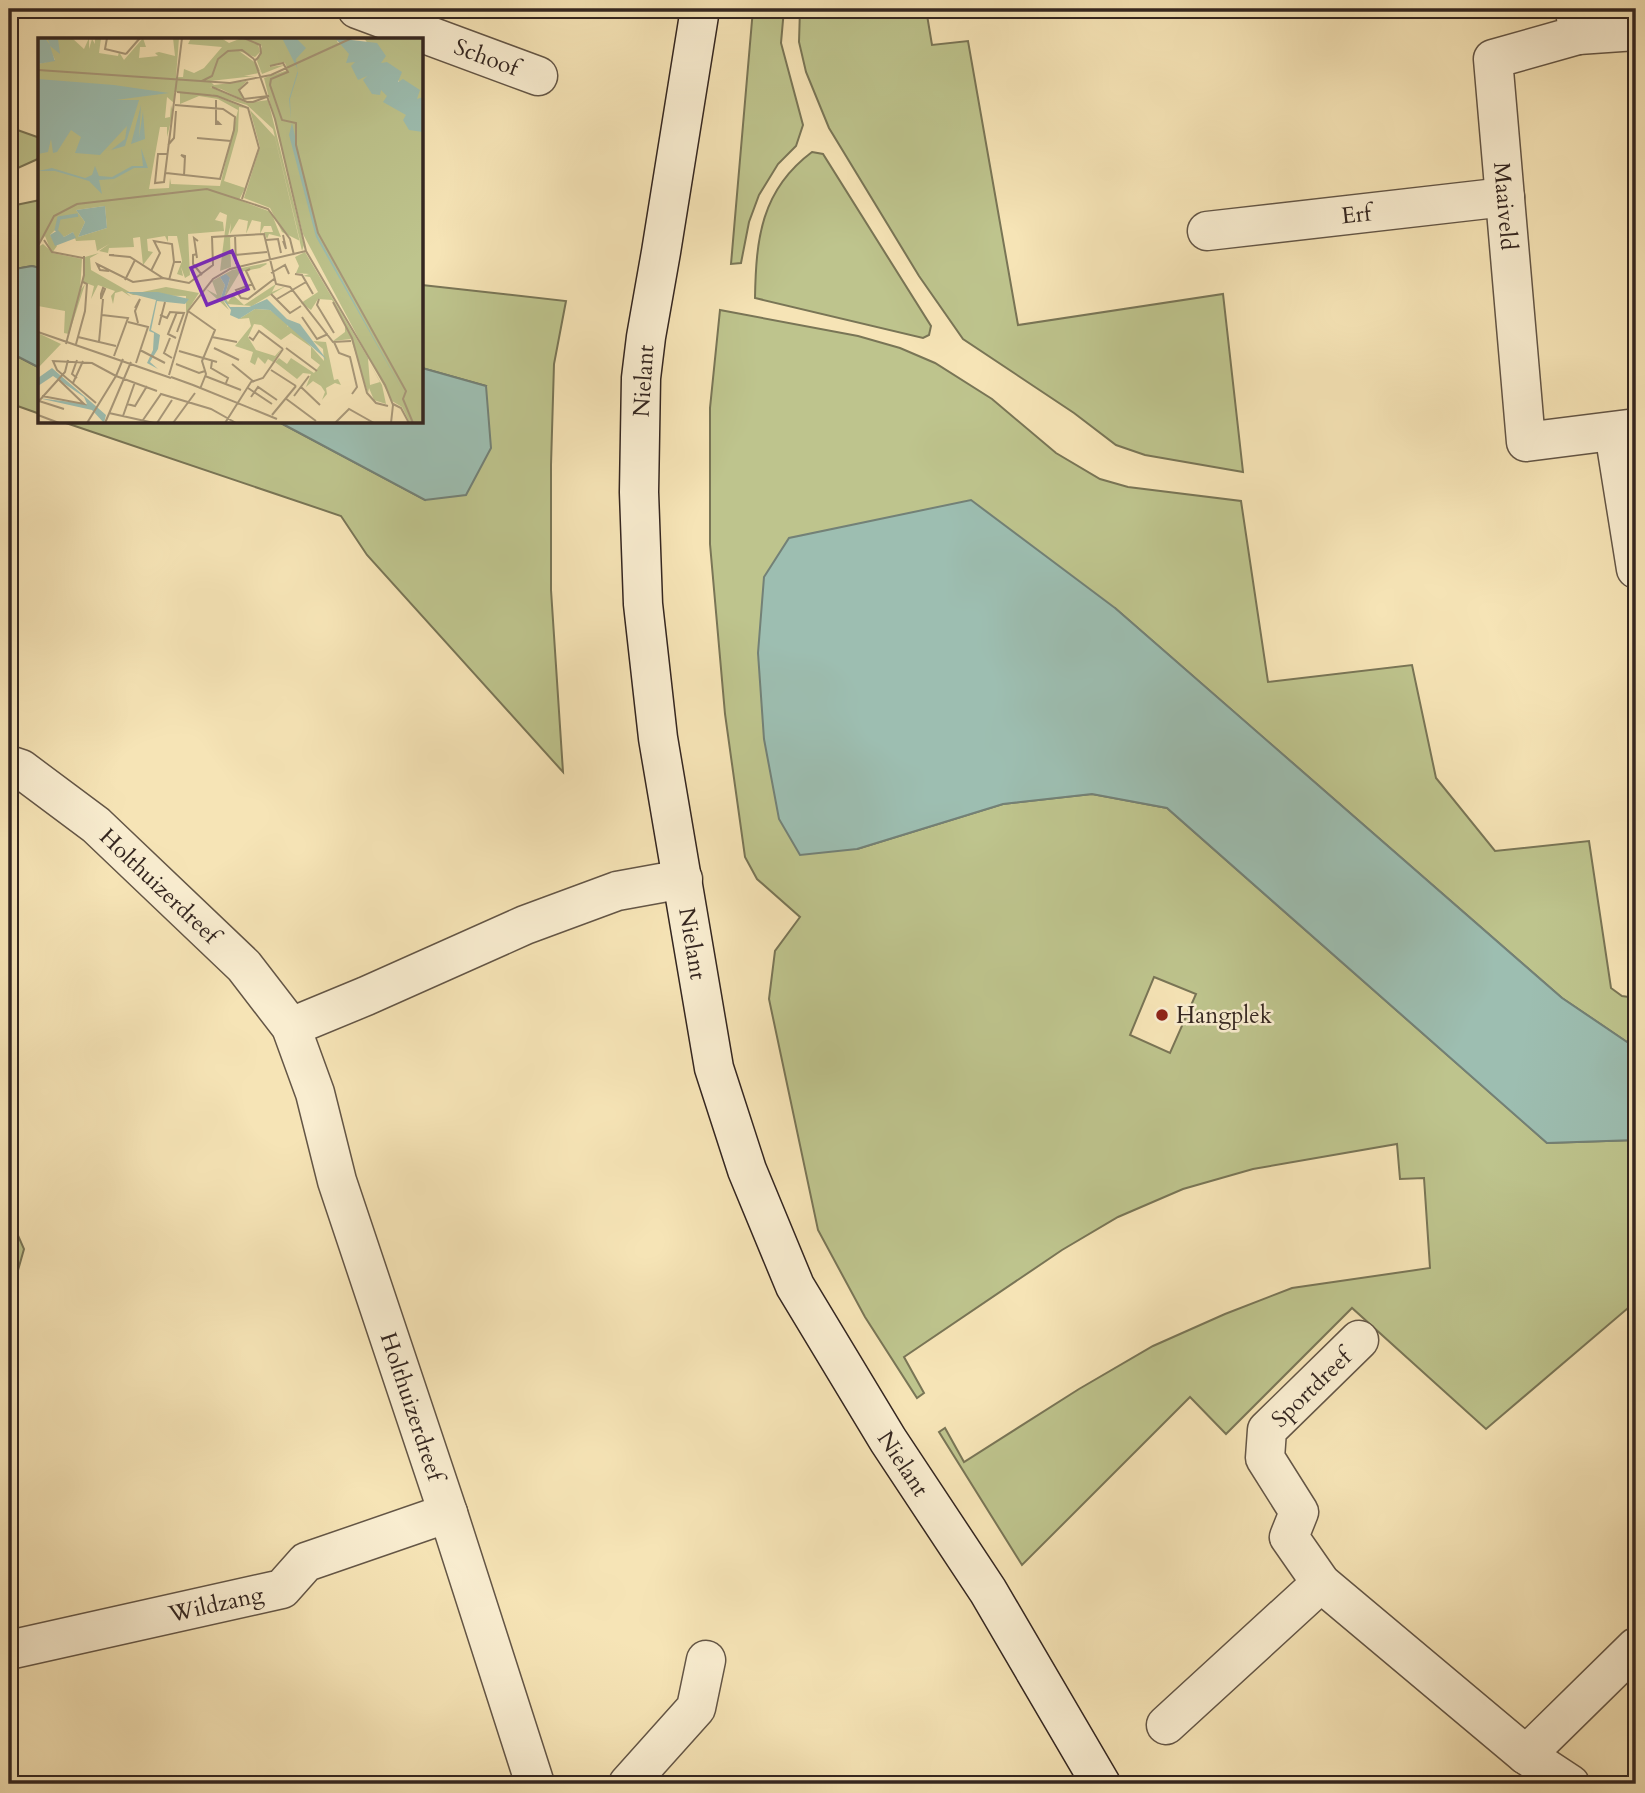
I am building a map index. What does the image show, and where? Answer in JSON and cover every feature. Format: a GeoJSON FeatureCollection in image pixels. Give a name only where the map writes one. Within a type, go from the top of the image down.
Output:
{"type":"FeatureCollection","features":[{"type":"Feature","properties":{"kind":"street","name":"Schoof"},"geometry":{"type":"LineString","coordinates":[[357,9],[538,76]]}},
{"type":"Feature","properties":{"kind":"street","name":"Nielant"},"geometry":{"type":"LineString","coordinates":[[700,9],[646,337],[641,378],[639,492],[643,604],[658,738],[714,1068],[747,1170],[795,1286],[888,1440],[988,1591],[1101,1784]]}},
{"type":"Feature","properties":{"kind":"street","name":"Maaiveld"},"geometry":{"type":"LineString","coordinates":[[1625,430],[1525,442],[1493,59],[1576,22],[1636,31]]}},
{"type":"Feature","properties":{"kind":"street","name":"Erf"},"geometry":{"type":"LineString","coordinates":[[1207,231],[1505,197]]}},
{"type":"Feature","properties":{"kind":"street"},"geometry":{"type":"LineString","coordinates":[[1625,430],[1636,569]]}},
{"type":"Feature","properties":{"kind":"street","name":"Holthuizerdreef"},"geometry":{"type":"LineString","coordinates":[[9,765],[21,769],[96,825],[244,966],[291,1027],[315,1093],[337,1181],[448,1513],[534,1784]]}},
{"type":"Feature","properties":{"kind":"street"},"geometry":{"type":"LineString","coordinates":[[291,1027],[525,925],[617,891],[683,879]]}},
{"type":"Feature","properties":{"kind":"street","name":"Sportdreef"},"geometry":{"type":"LineString","coordinates":[[1359,1340],[1267,1430],[1265,1458],[1299,1512],[1289,1537],[1321,1583],[1526,1755],[1570,1784]]}},
{"type":"Feature","properties":{"kind":"street","name":"Wildzang"},"geometry":{"type":"LineString","coordinates":[[9,1650],[282,1589],[306,1562],[448,1513]]}},
{"type":"Feature","properties":{"kind":"street"},"geometry":{"type":"LineString","coordinates":[[1166,1725],[1321,1583]]}},
{"type":"Feature","properties":{"kind":"street"},"geometry":{"type":"LineString","coordinates":[[1526,1755],[1636,1647]]}},
{"type":"Feature","properties":{"kind":"street"},"geometry":{"type":"LineString","coordinates":[[628,1784],[696,1708],[706,1660]]}},
{"type":"Feature","properties":{"kind":"green space"},"geometry":{"type":"Polygon","coordinates":[[[753,9],[784,9],[781,43],[803,125],[796,146],[778,164],[759,195],[749,222],[741,263],[731,264],[753,9]]]}},
{"type":"Feature","properties":{"kind":"green space"},"geometry":{"type":"Polygon","coordinates":[[[800,9],[926,9],[932,45],[968,41],[1018,325],[1223,294],[1243,472],[1145,455],[1116,445],[1074,413],[963,339],[919,276],[829,128],[806,72],[799,42],[800,9]]]}},
{"type":"Feature","properties":{"kind":"green space"},"geometry":{"type":"Polygon","coordinates":[[[9,127],[38,137],[38,159],[9,172],[9,127]]]}},
{"type":"Feature","properties":{"kind":"green space"},"geometry":{"type":"Polygon","coordinates":[[[812,152],[823,154],[931,326],[929,335],[923,338],[755,298],[760,236],[772,199],[795,167],[812,152]]]}},
{"type":"Feature","properties":{"kind":"green space"},"geometry":{"type":"Polygon","coordinates":[[[38,200],[38,268],[9,270],[9,209],[38,200]]]}},
{"type":"Feature","properties":{"kind":"green space"},"geometry":{"type":"Polygon","coordinates":[[[424,285],[566,301],[554,364],[551,465],[551,590],[563,772],[367,555],[341,516],[69,424],[283,424],[425,500],[486,386],[424,369],[424,285]]]}},
{"type":"Feature","properties":{"kind":"green space"},"geometry":{"type":"Polygon","coordinates":[[[720,310],[858,336],[900,348],[935,363],[992,399],[1056,453],[1100,479],[1128,487],[1241,501],[1268,682],[1412,665],[1436,778],[1495,851],[1589,841],[1611,988],[1622,996],[1636,998],[1636,1041],[1627,1042],[1562,998],[1115,608],[857,849],[1003,804],[1092,794],[1167,808],[1547,1143],[1636,1140],[1636,1304],[1486,1429],[1352,1308],[1226,1434],[1190,1397],[1022,1565],[939,1432],[945,1428],[964,1462],[1153,1346],[1225,1314],[1292,1288],[1430,1268],[1424,1178],[1400,1179],[1397,1144],[1253,1169],[1183,1189],[1118,1217],[1062,1250],[904,1357],[924,1393],[917,1398],[865,1317],[818,1230],[769,999],[775,951],[800,917],[757,879],[745,857],[725,714],[710,544],[710,408],[720,310]],[[1154,977],[1130,1035],[1170,1053],[1196,994],[1154,977]]]}},
{"type":"Feature","properties":{"kind":"green space"},"geometry":{"type":"Polygon","coordinates":[[[9,352],[38,367],[38,413],[9,403],[9,352]]]}},
{"type":"Feature","properties":{"kind":"green space"},"geometry":{"type":"Polygon","coordinates":[[[9,1215],[24,1249],[9,1302],[9,1215]]]}},
{"type":"Feature","properties":{"kind":"shaded area"},"geometry":{"type":"Polygon","coordinates":[[[38,268],[38,367],[9,352],[9,270],[38,268]]]}},
{"type":"Feature","properties":{"kind":"shaded area"},"geometry":{"type":"Polygon","coordinates":[[[424,369],[486,386],[491,448],[466,495],[425,500],[283,424],[424,424],[424,369]]]}},
{"type":"Feature","properties":{"kind":"shaded area"},"geometry":{"type":"Polygon","coordinates":[[[971,500],[1115,608],[1562,998],[1627,1042],[1636,1041],[1636,1140],[1547,1143],[1167,808],[1092,794],[1003,804],[857,849],[800,855],[779,819],[764,739],[758,653],[764,577],[789,538],[971,500]]]}},
{"type":"Feature","properties":{"kind":"place","name":"Hangplek"},"geometry":{"type":"Point","coordinates":[1162,1015]}}]}
